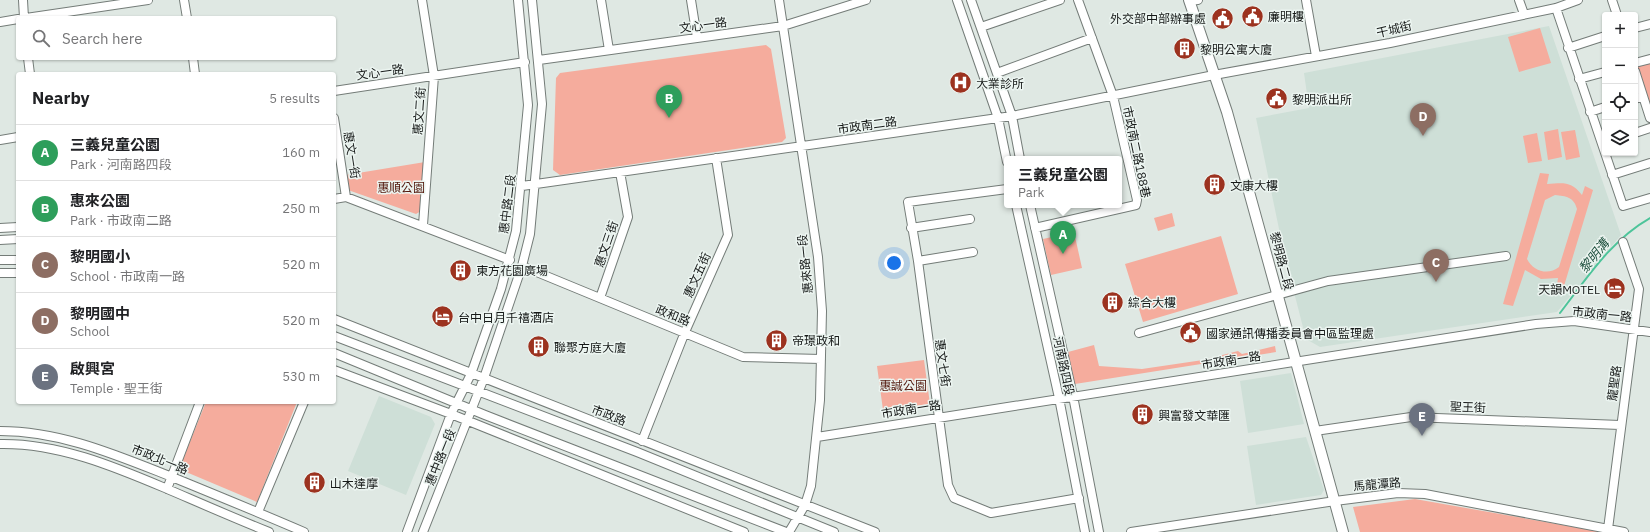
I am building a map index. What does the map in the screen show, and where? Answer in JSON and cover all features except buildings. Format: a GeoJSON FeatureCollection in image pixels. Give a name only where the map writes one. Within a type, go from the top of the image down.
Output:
{"type":"FeatureCollection","features":[{"type":"Feature","properties":{"kind":"main road","name":"黎明路二段"},"geometry":{"type":"LineString","coordinates":[[1192,0],[1227,112],[1343,532]]}},
{"type":"Feature","properties":{"kind":"street"},"geometry":{"type":"LineString","coordinates":[[23,0],[25,16]]}},
{"type":"Feature","properties":{"kind":"street"},"geometry":{"type":"LineString","coordinates":[[39,16],[148,0]]}},
{"type":"Feature","properties":{"kind":"street"},"geometry":{"type":"LineString","coordinates":[[184,0],[187,16]]}},
{"type":"Feature","properties":{"kind":"street","name":"惠文二街"},"geometry":{"type":"LineString","coordinates":[[422,0],[434,76],[423,225]]}},
{"type":"Feature","properties":{"kind":"street","name":"惠中路二段"},"geometry":{"type":"LineString","coordinates":[[457,402],[471,374],[502,290],[516,231],[522,186],[528,105],[518,0]]}},
{"type":"Feature","properties":{"kind":"street"},"geometry":{"type":"LineString","coordinates":[[479,391],[522,266],[530,234],[536,184],[542,104],[539,60],[532,0]]}},
{"type":"Feature","properties":{"kind":"street"},"geometry":{"type":"LineString","coordinates":[[601,0],[609,50]]}},
{"type":"Feature","properties":{"kind":"street"},"geometry":{"type":"LineString","coordinates":[[691,0],[697,38]]}},
{"type":"Feature","properties":{"kind":"street","name":"惠來路一段"},"geometry":{"type":"LineString","coordinates":[[779,0],[818,257],[822,311],[817,437],[811,486],[805,505],[796,521],[787,532]]}},
{"type":"Feature","properties":{"kind":"street","name":"文心一路"},"geometry":{"type":"LineString","coordinates":[[539,60],[783,26],[866,0]]}},
{"type":"Feature","properties":{"kind":"street"},"geometry":{"type":"LineString","coordinates":[[957,0],[998,118],[1006,156]]}},
{"type":"Feature","properties":{"kind":"street"},"geometry":{"type":"LineString","coordinates":[[971,0],[1012,116],[1019,156]]}},
{"type":"Feature","properties":{"kind":"street"},"geometry":{"type":"LineString","coordinates":[[981,28],[1060,0]]}},
{"type":"Feature","properties":{"kind":"street"},"geometry":{"type":"LineString","coordinates":[[1078,0],[1113,96]]}},
{"type":"Feature","properties":{"kind":"street"},"geometry":{"type":"LineString","coordinates":[[1306,0],[1316,56]]}},
{"type":"Feature","properties":{"kind":"street"},"geometry":{"type":"LineString","coordinates":[[1519,0],[1524,14]]}},
{"type":"Feature","properties":{"kind":"street","name":"干城街"},"geometry":{"type":"LineString","coordinates":[[1214,74],[1316,56],[1556,8],[1578,0]]}},
{"type":"Feature","properties":{"kind":"street"},"geometry":{"type":"LineString","coordinates":[[1612,0],[1616,12]]}},
{"type":"Feature","properties":{"kind":"street"},"geometry":{"type":"LineString","coordinates":[[1556,8],[1590,112],[1602,141]]}},
{"type":"Feature","properties":{"kind":"street"},"geometry":{"type":"LineString","coordinates":[[0,22],[16,19]]}},
{"type":"Feature","properties":{"kind":"street"},"geometry":{"type":"LineString","coordinates":[[1638,27],[1650,24]]}},
{"type":"Feature","properties":{"kind":"street"},"geometry":{"type":"LineString","coordinates":[[1568,48],[1602,37]]}},
{"type":"Feature","properties":{"kind":"street"},"geometry":{"type":"LineString","coordinates":[[997,73],[1092,38]]}},
{"type":"Feature","properties":{"kind":"street"},"geometry":{"type":"LineString","coordinates":[[1638,62],[1650,59]]}},
{"type":"Feature","properties":{"kind":"street"},"geometry":{"type":"LineString","coordinates":[[28,60],[30,72]]}},
{"type":"Feature","properties":{"kind":"street"},"geometry":{"type":"LineString","coordinates":[[193,60],[195,72]]}},
{"type":"Feature","properties":{"kind":"street","name":"文心一路"},"geometry":{"type":"LineString","coordinates":[[336,90],[525,62]]}},
{"type":"Feature","properties":{"kind":"street"},"geometry":{"type":"LineString","coordinates":[[1579,79],[1602,73]]}},
{"type":"Feature","properties":{"kind":"street","name":"市政南二路"},"geometry":{"type":"LineString","coordinates":[[522,186],[1012,116],[1214,74]]}},
{"type":"Feature","properties":{"kind":"street"},"geometry":{"type":"LineString","coordinates":[[1637,84],[1639,97],[1650,118]]}},
{"type":"Feature","properties":{"kind":"street","name":"市政南二路188巷"},"geometry":{"type":"LineString","coordinates":[[1035,228],[1136,205],[1137,200],[1113,96]]}},
{"type":"Feature","properties":{"kind":"street"},"geometry":{"type":"LineString","coordinates":[[1590,112],[1602,108]]}},
{"type":"Feature","properties":{"kind":"street"},"geometry":{"type":"LineString","coordinates":[[1638,132],[1650,128]]}},
{"type":"Feature","properties":{"kind":"street","name":"惠文一街"},"geometry":{"type":"LineString","coordinates":[[336,131],[346,197]]}},
{"type":"Feature","properties":{"kind":"street"},"geometry":{"type":"LineString","coordinates":[[0,140],[16,137]]}},
{"type":"Feature","properties":{"kind":"street"},"geometry":{"type":"LineString","coordinates":[[1607,156],[1623,206],[1650,198]]}},
{"type":"Feature","properties":{"kind":"street","name":"惠文五街"},"geometry":{"type":"LineString","coordinates":[[642,441],[685,332],[728,235],[716,158]]}},
{"type":"Feature","properties":{"kind":"street"},"geometry":{"type":"LineString","coordinates":[[1612,175],[1650,163]]}},
{"type":"Feature","properties":{"kind":"street","name":"惠文三街"},"geometry":{"type":"LineString","coordinates":[[600,298],[628,217],[620,172]]}},
{"type":"Feature","properties":{"kind":"street","name":"惠文七街"},"geometry":{"type":"LineString","coordinates":[[1004,189],[908,202],[918,261],[948,486],[954,498],[991,513],[1078,498]]}},
{"type":"Feature","properties":{"kind":"street"},"geometry":{"type":"LineString","coordinates":[[336,199],[346,197],[423,225],[510,260]]}},
{"type":"Feature","properties":{"kind":"street","name":"河南路四段"},"geometry":{"type":"LineString","coordinates":[[1017,208],[1059,398],[1085,532]]}},
{"type":"Feature","properties":{"kind":"street","name":"河南路四段"},"geometry":{"type":"LineString","coordinates":[[1031,208],[1073,396],[1099,532]]}},
{"type":"Feature","properties":{"kind":"street"},"geometry":{"type":"LineString","coordinates":[[912,228],[970,219]]}},
{"type":"Feature","properties":{"kind":"street"},"geometry":{"type":"LineString","coordinates":[[0,228],[16,227]]}},
{"type":"Feature","properties":{"kind":"street"},"geometry":{"type":"LineString","coordinates":[[0,240],[16,239]]}},
{"type":"Feature","properties":{"kind":"street","name":"龍聖路"},"geometry":{"type":"LineString","coordinates":[[1608,529],[1620,426],[1639,289],[1623,242]]}},
{"type":"Feature","properties":{"kind":"street"},"geometry":{"type":"LineString","coordinates":[[918,261],[972,252]]}},
{"type":"Feature","properties":{"kind":"street"},"geometry":{"type":"LineString","coordinates":[[1139,333],[1328,281],[1506,256]]}},
{"type":"Feature","properties":{"kind":"street"},"geometry":{"type":"LineString","coordinates":[[0,260],[16,260]]}},
{"type":"Feature","properties":{"kind":"street","name":"政和路"},"geometry":{"type":"LineString","coordinates":[[522,266],[743,357],[821,359]]}},
{"type":"Feature","properties":{"kind":"street"},"geometry":{"type":"LineString","coordinates":[[0,273],[16,273]]}},
{"type":"Feature","properties":{"kind":"street","name":"市政路"},"geometry":{"type":"LineString","coordinates":[[336,320],[875,532]]}},
{"type":"Feature","properties":{"kind":"street","name":"市政南一路"},"geometry":{"type":"LineString","coordinates":[[817,437],[1536,324],[1574,322],[1650,332]]}},
{"type":"Feature","properties":{"kind":"street","name":"市政路"},"geometry":{"type":"LineString","coordinates":[[336,337],[466,385],[638,452],[796,521],[834,532]]}},
{"type":"Feature","properties":{"kind":"street"},"geometry":{"type":"LineString","coordinates":[[336,354],[472,409],[787,532]]}},
{"type":"Feature","properties":{"kind":"street"},"geometry":{"type":"LineString","coordinates":[[336,371],[452,414],[744,532]]}},
{"type":"Feature","properties":{"kind":"street","name":"惠中路一段"},"geometry":{"type":"LineString","coordinates":[[423,532],[479,391]]}},
{"type":"Feature","properties":{"kind":"street","name":"惠中路一段"},"geometry":{"type":"LineString","coordinates":[[407,532],[457,402]]}},
{"type":"Feature","properties":{"kind":"street"},"geometry":{"type":"LineString","coordinates":[[167,489],[199,404]]}},
{"type":"Feature","properties":{"kind":"street"},"geometry":{"type":"LineString","coordinates":[[258,512],[303,404]]}},
{"type":"Feature","properties":{"kind":"street","name":"聖王街"},"geometry":{"type":"LineString","coordinates":[[1315,431],[1412,417],[1620,426]]}},
{"type":"Feature","properties":{"kind":"street","name":"市政北一路"},"geometry":{"type":"LineString","coordinates":[[0,431],[37,433],[95,447],[304,532]]}},
{"type":"Feature","properties":{"kind":"street","name":"市政北一路"},"geometry":{"type":"LineString","coordinates":[[0,444],[20,443],[105,463],[269,532]]}},
{"type":"Feature","properties":{"kind":"street","name":"馬龍潭路"},"geometry":{"type":"LineString","coordinates":[[1131,532],[1398,493],[1425,494],[1624,532]]}},
{"type":"Feature","properties":{"kind":"shaded area"},"geometry":{"type":"Polygon","coordinates":[[[1549,26],[1621,235],[1557,312],[1320,347],[1306,339],[1284,253],[1256,118],[1309,108],[1304,73],[1549,26]]]}},
{"type":"Feature","properties":{"kind":"shaded area"},"geometry":{"type":"Polygon","coordinates":[[[1291,373],[1304,424],[1248,433],[1240,381],[1291,373]]]}},
{"type":"Feature","properties":{"kind":"shaded area"},"geometry":{"type":"Polygon","coordinates":[[[379,396],[431,417],[435,424],[406,495],[348,471],[379,396]]]}},
{"type":"Feature","properties":{"kind":"shaded area"},"geometry":{"type":"Polygon","coordinates":[[[1306,437],[1324,490],[1321,495],[1256,505],[1247,446],[1306,437]]]}},
{"type":"Feature","properties":{"kind":"green space"},"geometry":{"type":"Polygon","coordinates":[[[1540,28],[1551,63],[1519,72],[1508,37],[1540,28]]]}},
{"type":"Feature","properties":{"kind":"green space"},"geometry":{"type":"Polygon","coordinates":[[[766,45],[771,49],[786,138],[782,142],[560,175],[553,170],[556,78],[560,73],[766,45]]]}},
{"type":"Feature","properties":{"kind":"green space"},"geometry":{"type":"Polygon","coordinates":[[[1650,63],[1650,110],[1638,70],[1638,67],[1650,63]]]}},
{"type":"Feature","properties":{"kind":"green space"},"geometry":{"type":"Polygon","coordinates":[[[1558,129],[1562,157],[1548,160],[1544,132],[1558,129]]]}},
{"type":"Feature","properties":{"kind":"green space"},"geometry":{"type":"Polygon","coordinates":[[[1575,130],[1580,157],[1566,160],[1561,132],[1575,130]]]}},
{"type":"Feature","properties":{"kind":"green space"},"geometry":{"type":"Polygon","coordinates":[[[1537,133],[1542,161],[1528,163],[1523,136],[1537,133]]]}},
{"type":"Feature","properties":{"kind":"green space","name":"惠順公園"},"geometry":{"type":"Polygon","coordinates":[[[425,162],[421,211],[416,214],[348,190],[346,175],[425,162]]]}},
{"type":"Feature","properties":{"kind":"green space"},"geometry":{"type":"Polygon","coordinates":[[[1540,173],[1549,174],[1547,184],[1558,183],[1571,185],[1582,195],[1585,186],[1593,190],[1564,286],[1557,285],[1558,278],[1541,279],[1525,270],[1513,306],[1503,304],[1540,173]],[[1555,195],[1545,200],[1527,259],[1533,267],[1546,272],[1555,270],[1559,267],[1577,209],[1574,202],[1569,198],[1555,195]]]}},
{"type":"Feature","properties":{"kind":"green space"},"geometry":{"type":"Polygon","coordinates":[[[1172,213],[1175,226],[1158,231],[1154,218],[1172,213]]]}},
{"type":"Feature","properties":{"kind":"green space"},"geometry":{"type":"Polygon","coordinates":[[[1074,232],[1082,268],[1051,275],[1043,239],[1074,232]]]}},
{"type":"Feature","properties":{"kind":"green space"},"geometry":{"type":"Polygon","coordinates":[[[1221,236],[1238,294],[1143,322],[1125,264],[1221,236]]]}},
{"type":"Feature","properties":{"kind":"green space"},"geometry":{"type":"Polygon","coordinates":[[[1094,345],[1099,366],[1142,369],[1203,360],[1238,351],[1242,354],[1275,346],[1276,352],[1075,384],[1068,352],[1094,345]]]}},
{"type":"Feature","properties":{"kind":"green space","name":"惠誠公園"},"geometry":{"type":"Polygon","coordinates":[[[924,360],[930,404],[883,410],[877,366],[924,360]]]}},
{"type":"Feature","properties":{"kind":"green space"},"geometry":{"type":"Polygon","coordinates":[[[205,404],[296,404],[257,502],[179,469],[205,404]]]}},
{"type":"Feature","properties":{"kind":"green space"},"geometry":{"type":"Polygon","coordinates":[[[1415,499],[1602,532],[1360,532],[1353,507],[1415,499]]]}},
{"type":"Feature","properties":{"kind":"waterway","name":"黎明溝"},"geometry":{"type":"LineString","coordinates":[[1560,313],[1590,273],[1612,248],[1623,237],[1650,218]]}},
{"type":"Feature","properties":{"kind":"place","name":"廉明樓"},"geometry":{"type":"Point","coordinates":[1253,16]}},
{"type":"Feature","properties":{"kind":"place","name":"外交部中部辦事處"},"geometry":{"type":"Point","coordinates":[1222,18]}},
{"type":"Feature","properties":{"kind":"place","name":"黎明公寓大廈"},"geometry":{"type":"Point","coordinates":[1185,49]}},
{"type":"Feature","properties":{"kind":"place","name":"大業診所"},"geometry":{"type":"Point","coordinates":[961,83]}},
{"type":"Feature","properties":{"kind":"place","name":"黎明派出所"},"geometry":{"type":"Point","coordinates":[1276,99]}},
{"type":"Feature","properties":{"kind":"place","name":"惠來公園"},"geometry":{"type":"Point","coordinates":[669,118]}},
{"type":"Feature","properties":{"kind":"place","name":"黎明國中"},"geometry":{"type":"Point","coordinates":[1423,136]}},
{"type":"Feature","properties":{"kind":"place","name":"文康大樓"},"geometry":{"type":"Point","coordinates":[1214,185]}},
{"type":"Feature","properties":{"kind":"place","name":"三義兒童公園"},"geometry":{"type":"Point","coordinates":[1063,254]}},
{"type":"Feature","properties":{"kind":"place","name":"東方花園廣場"},"geometry":{"type":"Point","coordinates":[461,270]}},
{"type":"Feature","properties":{"kind":"place","name":"黎明國小"},"geometry":{"type":"Point","coordinates":[1436,282]}},
{"type":"Feature","properties":{"kind":"place","name":"天韻MOTEL"},"geometry":{"type":"Point","coordinates":[1615,289]}},
{"type":"Feature","properties":{"kind":"place","name":"綜合大樓"},"geometry":{"type":"Point","coordinates":[1112,302]}},
{"type":"Feature","properties":{"kind":"place","name":"台中日月千禧酒店"},"geometry":{"type":"Point","coordinates":[442,317]}},
{"type":"Feature","properties":{"kind":"place","name":"國家通訊傳播委員會中區監理處"},"geometry":{"type":"Point","coordinates":[1191,333]}},
{"type":"Feature","properties":{"kind":"place","name":"帝璟政和"},"geometry":{"type":"Point","coordinates":[776,340]}},
{"type":"Feature","properties":{"kind":"place","name":"聯聚方庭大廈"},"geometry":{"type":"Point","coordinates":[539,347]}},
{"type":"Feature","properties":{"kind":"place","name":"興富發文華匯"},"geometry":{"type":"Point","coordinates":[1143,415]}},
{"type":"Feature","properties":{"kind":"place","name":"啟興宮"},"geometry":{"type":"Point","coordinates":[1422,436]}},
{"type":"Feature","properties":{"kind":"place","name":"山木達摩"},"geometry":{"type":"Point","coordinates":[314,483]}}]}
